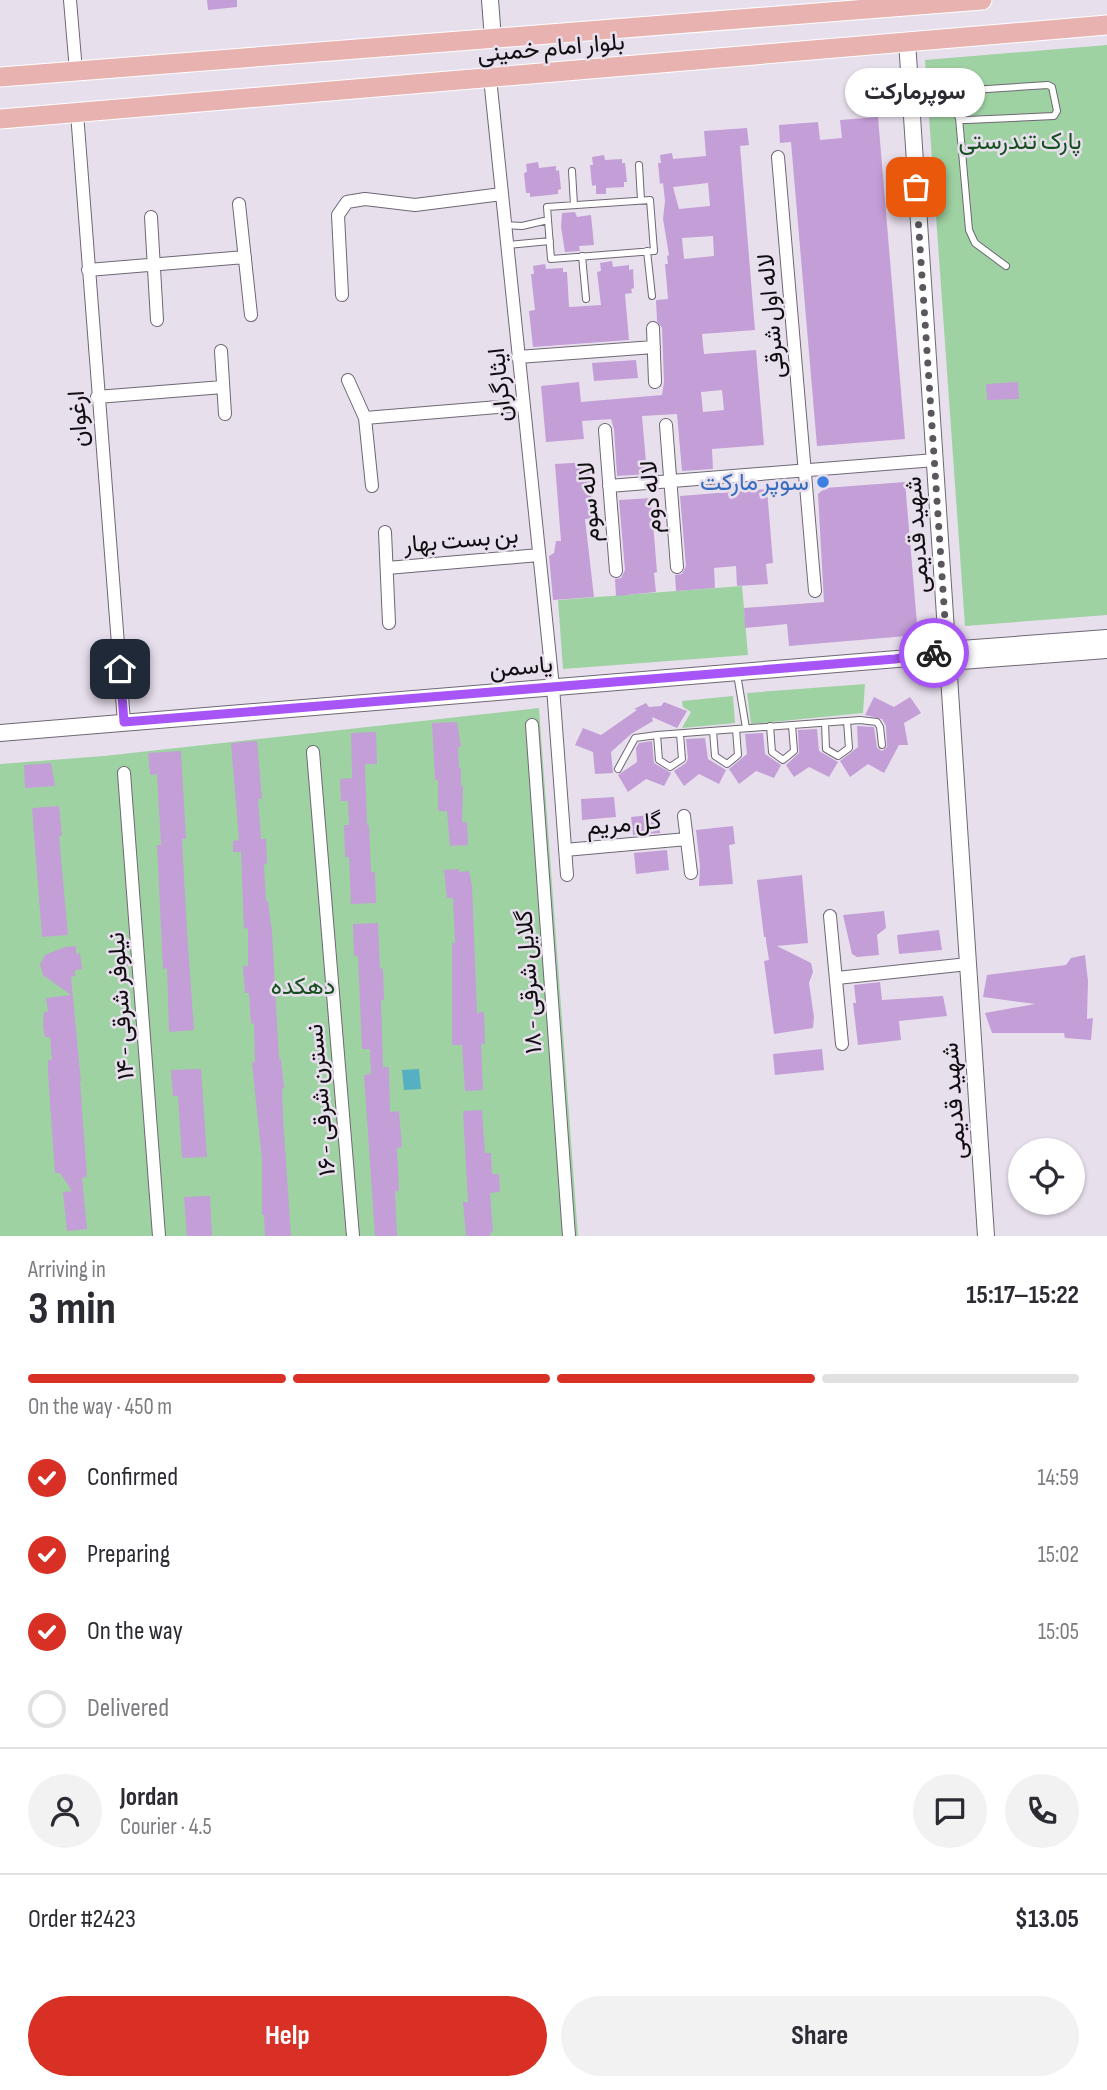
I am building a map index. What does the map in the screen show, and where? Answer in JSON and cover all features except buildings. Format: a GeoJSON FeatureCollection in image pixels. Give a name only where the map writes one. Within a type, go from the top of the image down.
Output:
{"type":"FeatureCollection","features":[{"type":"Feature","properties":{"kind":"main road","name":"بلوار امام خمینی"},"geometry":{"type":"LineString","coordinates":[[0,77],[494,39],[900,3],[982,0]]}},
{"type":"Feature","properties":{"kind":"main road","name":"بلوار امام خمینی"},"geometry":{"type":"LineString","coordinates":[[0,119],[1107,25]]}},
{"type":"Feature","properties":{"kind":"street"},"geometry":{"type":"LineString","coordinates":[[70,0],[76,71]]}},
{"type":"Feature","properties":{"kind":"street"},"geometry":{"type":"LineString","coordinates":[[490,0],[494,39]]}},
{"type":"Feature","properties":{"kind":"street","name":"شهید قدیمی"},"geometry":{"type":"LineString","coordinates":[[907,41],[986,1236]]}},
{"type":"Feature","properties":{"kind":"street","name":"ایثارگران"},"geometry":{"type":"LineString","coordinates":[[490,78],[553,687],[567,875]]}},
{"type":"Feature","properties":{"kind":"street","name":"ارغوان"},"geometry":{"type":"LineString","coordinates":[[77,113],[124,722]]}},
{"type":"Feature","properties":{"kind":"street","name":"لاله اول شرقی"},"geometry":{"type":"LineString","coordinates":[[778,157],[815,591]]}},
{"type":"Feature","properties":{"kind":"street"},"geometry":{"type":"LineString","coordinates":[[342,295],[338,215],[347,202],[365,199],[415,205],[502,194]]}},
{"type":"Feature","properties":{"kind":"street"},"geometry":{"type":"LineString","coordinates":[[239,204],[251,314]]}},
{"type":"Feature","properties":{"kind":"street"},"geometry":{"type":"LineString","coordinates":[[151,217],[157,320]]}},
{"type":"Feature","properties":{"kind":"street"},"geometry":{"type":"LineString","coordinates":[[88,270],[245,257]]}},
{"type":"Feature","properties":{"kind":"street"},"geometry":{"type":"LineString","coordinates":[[653,328],[655,382]]}},
{"type":"Feature","properties":{"kind":"street"},"geometry":{"type":"LineString","coordinates":[[519,357],[654,347]]}},
{"type":"Feature","properties":{"kind":"street"},"geometry":{"type":"LineString","coordinates":[[221,351],[225,414]]}},
{"type":"Feature","properties":{"kind":"street"},"geometry":{"type":"LineString","coordinates":[[348,380],[365,418],[372,486]]}},
{"type":"Feature","properties":{"kind":"street"},"geometry":{"type":"LineString","coordinates":[[97,397],[223,387]]}},
{"type":"Feature","properties":{"kind":"street"},"geometry":{"type":"LineString","coordinates":[[365,418],[523,405]]}},
{"type":"Feature","properties":{"kind":"street","name":"لاله دوم"},"geometry":{"type":"LineString","coordinates":[[666,425],[677,567]]}},
{"type":"Feature","properties":{"kind":"street","name":"لاله سوم"},"geometry":{"type":"LineString","coordinates":[[605,430],[616,571]]}},
{"type":"Feature","properties":{"kind":"street"},"geometry":{"type":"LineString","coordinates":[[610,486],[935,460]]}},
{"type":"Feature","properties":{"kind":"street"},"geometry":{"type":"LineString","coordinates":[[385,532],[389,623]]}},
{"type":"Feature","properties":{"kind":"street","name":"بن بست بهار"},"geometry":{"type":"LineString","coordinates":[[387,568],[539,555]]}},
{"type":"Feature","properties":{"kind":"street","name":"یاسمن"},"geometry":{"type":"LineString","coordinates":[[947,656],[1107,638]]}},
{"type":"Feature","properties":{"kind":"street","name":"یاسمن"},"geometry":{"type":"LineString","coordinates":[[0,733],[921,657],[1107,650]]}},
{"type":"Feature","properties":{"kind":"street","name":"گلایل شرقی - ۱۸"},"geometry":{"type":"LineString","coordinates":[[532,726],[569,1236]]}},
{"type":"Feature","properties":{"kind":"street","name":"نسترن شرقی - ۱۶"},"geometry":{"type":"LineString","coordinates":[[313,752],[353,1236]]}},
{"type":"Feature","properties":{"kind":"street","name":"نیلوفر شرقی - ۱۴"},"geometry":{"type":"LineString","coordinates":[[124,773],[159,1236]]}},
{"type":"Feature","properties":{"kind":"street"},"geometry":{"type":"LineString","coordinates":[[684,816],[691,873]]}},
{"type":"Feature","properties":{"kind":"street","name":"گل مریم"},"geometry":{"type":"LineString","coordinates":[[565,850],[687,839]]}},
{"type":"Feature","properties":{"kind":"street"},"geometry":{"type":"LineString","coordinates":[[830,916],[842,1044]]}},
{"type":"Feature","properties":{"kind":"street"},"geometry":{"type":"LineString","coordinates":[[837,978],[968,964]]}},
{"type":"Feature","properties":{"kind":"lane"},"geometry":{"type":"LineString","coordinates":[[910,83],[948,81],[957,91]]}},
{"type":"Feature","properties":{"kind":"lane"},"geometry":{"type":"LineString","coordinates":[[957,91],[1051,86],[1057,111],[1054,116],[967,120],[959,118]]}},
{"type":"Feature","properties":{"kind":"lane"},"geometry":{"type":"LineString","coordinates":[[911,105],[950,101],[957,91]]}},
{"type":"Feature","properties":{"kind":"lane"},"geometry":{"type":"LineString","coordinates":[[950,101],[959,118],[969,230],[975,243],[1006,266]]}},
{"type":"Feature","properties":{"kind":"lane"},"geometry":{"type":"LineString","coordinates":[[639,165],[641,200]]}},
{"type":"Feature","properties":{"kind":"lane"},"geometry":{"type":"LineString","coordinates":[[572,171],[574,205]]}},
{"type":"Feature","properties":{"kind":"lane"},"geometry":{"type":"LineString","coordinates":[[641,200],[650,200],[654,251],[551,258],[547,207],[641,200]]}},
{"type":"Feature","properties":{"kind":"lane"},"geometry":{"type":"LineString","coordinates":[[505,225],[522,226],[548,220]]}},
{"type":"Feature","properties":{"kind":"lane"},"geometry":{"type":"LineString","coordinates":[[507,245],[550,241]]}},
{"type":"Feature","properties":{"kind":"lane"},"geometry":{"type":"LineString","coordinates":[[647,251],[652,296]]}},
{"type":"Feature","properties":{"kind":"lane"},"geometry":{"type":"LineString","coordinates":[[582,256],[586,299]]}},
{"type":"Feature","properties":{"kind":"lane"},"geometry":{"type":"LineString","coordinates":[[737,672],[746,728]]}},
{"type":"Feature","properties":{"kind":"lane"},"geometry":{"type":"LineString","coordinates":[[825,723],[826,749],[838,756],[849,748],[847,721]]}},
{"type":"Feature","properties":{"kind":"lane"},"geometry":{"type":"LineString","coordinates":[[618,769],[635,738],[657,735],[847,721],[877,722],[882,745]]}},
{"type":"Feature","properties":{"kind":"lane"},"geometry":{"type":"LineString","coordinates":[[770,726],[772,752],[783,760],[794,751],[792,725]]}},
{"type":"Feature","properties":{"kind":"lane"},"geometry":{"type":"LineString","coordinates":[[713,731],[715,757],[727,764],[738,755],[736,729]]}},
{"type":"Feature","properties":{"kind":"lane"},"geometry":{"type":"LineString","coordinates":[[657,735],[659,760],[670,767],[682,759],[680,734]]}},
{"type":"Feature","properties":{"kind":"green space","name":"پارک تندرستی"},"geometry":{"type":"Polygon","coordinates":[[[1107,45],[1107,615],[965,626],[925,60],[1107,45]]]}},
{"type":"Feature","properties":{"kind":"green space"},"geometry":{"type":"Polygon","coordinates":[[[742,586],[748,655],[563,669],[558,600],[742,586]]]}},
{"type":"Feature","properties":{"kind":"green space"},"geometry":{"type":"Polygon","coordinates":[[[865,684],[863,713],[751,724],[747,693],[865,684]]]}},
{"type":"Feature","properties":{"kind":"green space"},"geometry":{"type":"Polygon","coordinates":[[[733,696],[735,723],[682,728],[691,712],[683,707],[682,701],[733,696]]]}},
{"type":"Feature","properties":{"kind":"green space","name":"دهکده"},"geometry":{"type":"Polygon","coordinates":[[[539,708],[578,1236],[0,1236],[0,764],[104,756],[539,708]]]}},
{"type":"Feature","properties":{"kind":"water"},"geometry":{"type":"Polygon","coordinates":[[[419,1069],[421,1089],[404,1090],[402,1070],[419,1069]]]}},
{"type":"Feature","properties":{"kind":"way so far"},"geometry":{"type":"LineString","coordinates":[[916,187],[947,650],[934,653]]}},
{"type":"Feature","properties":{"kind":"place","name":"سوپرمارکت"},"geometry":{"type":"Point","coordinates":[916,187]}},
{"type":"Feature","properties":{"kind":"place","name":"سوپر مارکت"},"geometry":{"type":"Point","coordinates":[823,482]}},
{"type":"Feature","properties":{"kind":"route"},"geometry":{"type":"LineString","coordinates":[[120,669],[124,722],[921,657],[934,653]]}}]}
